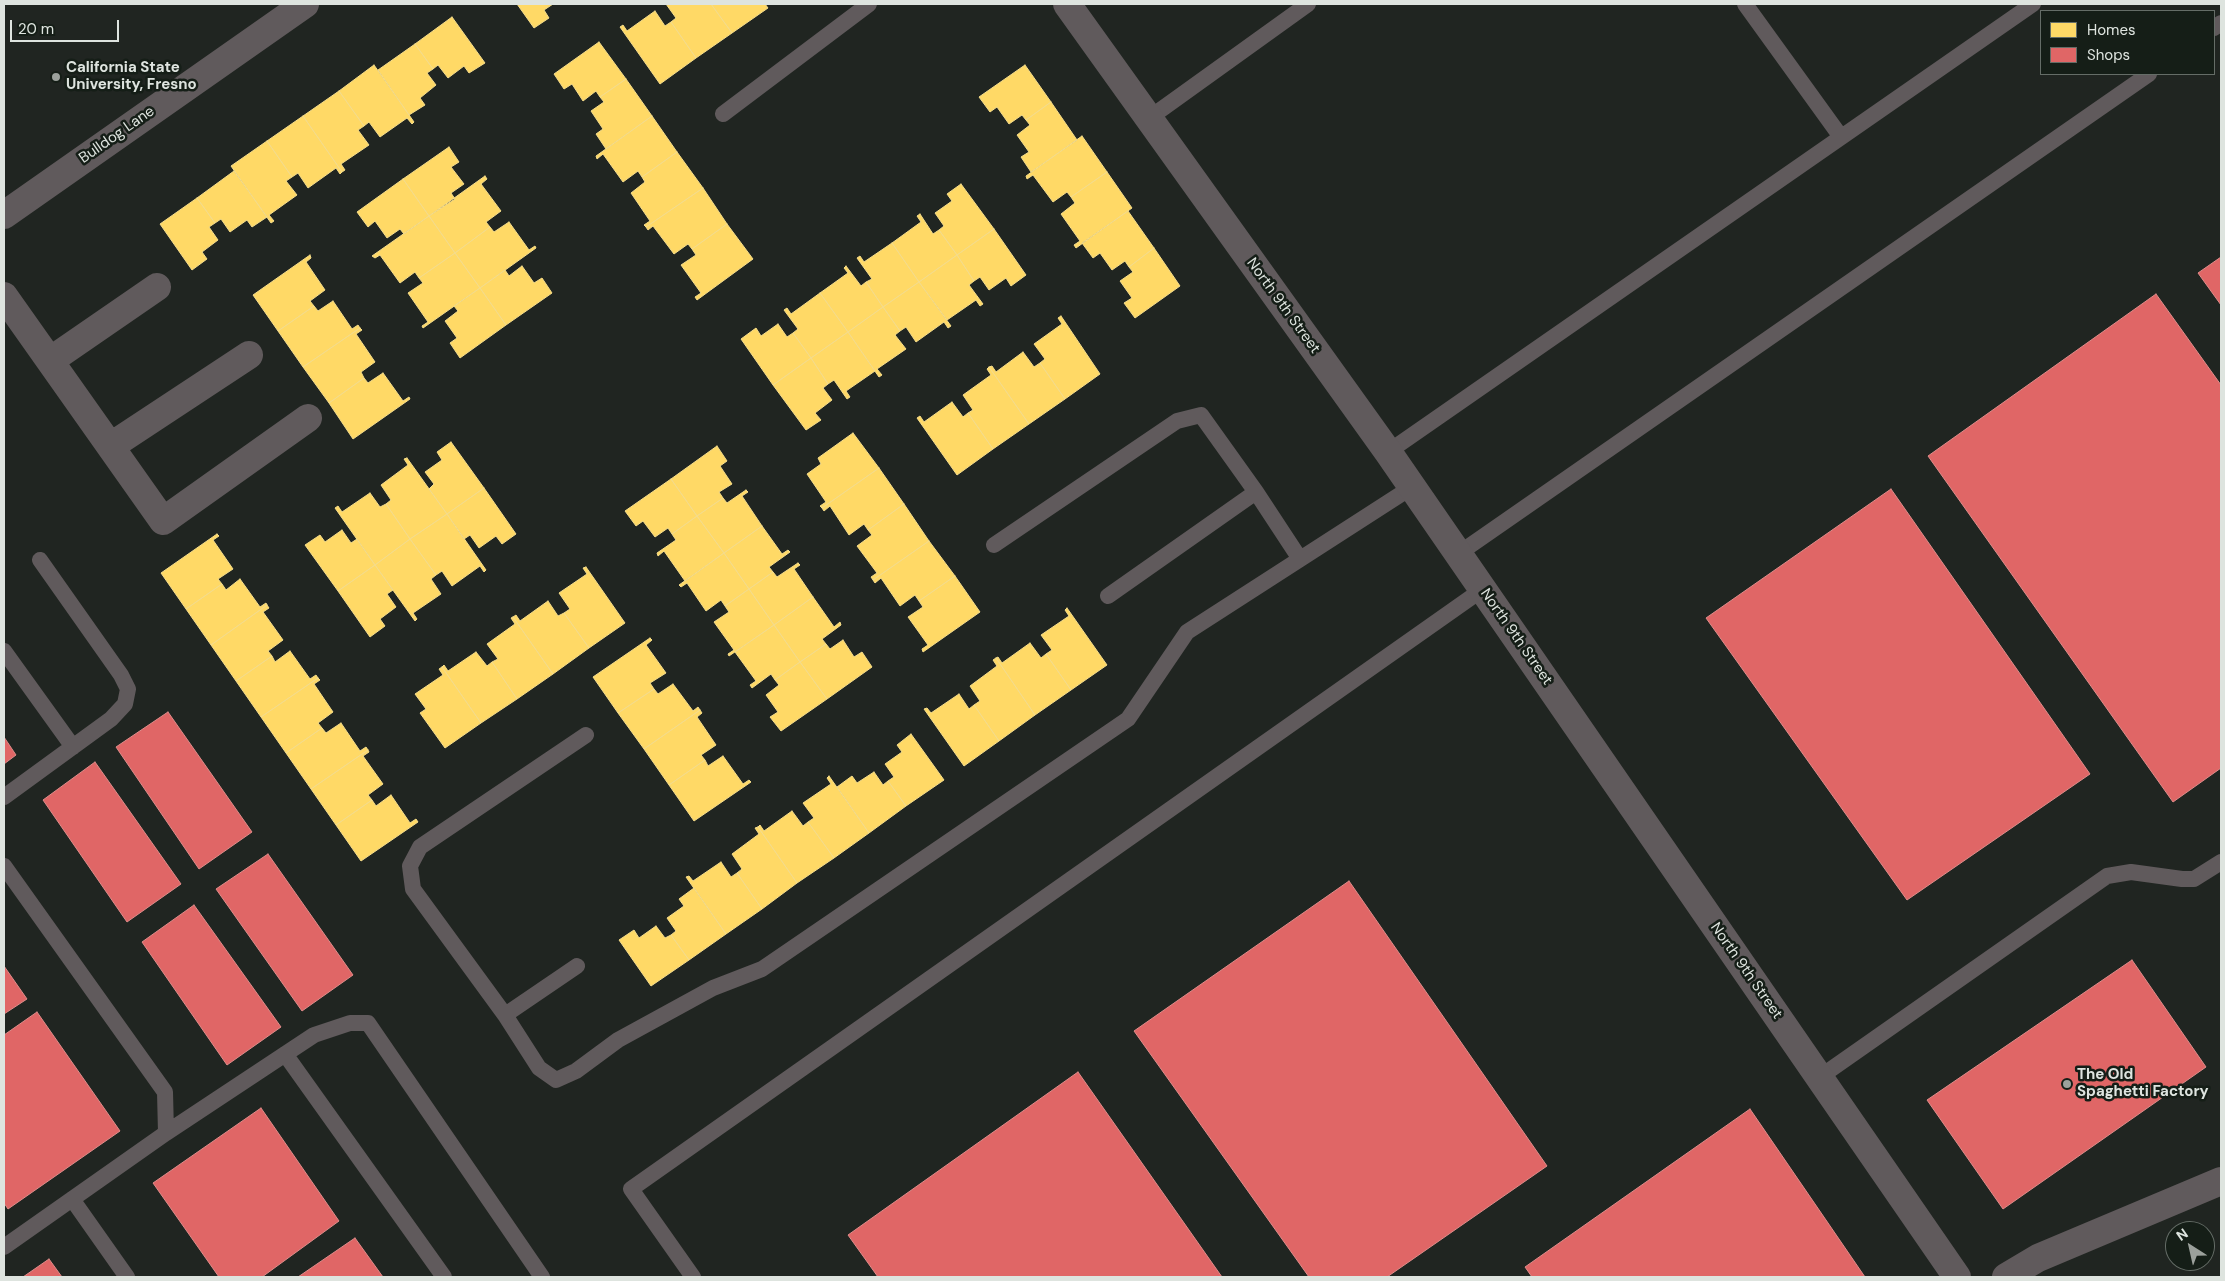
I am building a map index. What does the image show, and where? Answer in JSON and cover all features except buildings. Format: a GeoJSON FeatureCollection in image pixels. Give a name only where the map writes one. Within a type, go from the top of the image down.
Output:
{"type":"FeatureCollection","features":[{"type":"Feature","properties":{"kind":"street","name":"Bulldog Lane"},"geometry":{"type":"LineString","coordinates":[[4,214],[305,4]]}},
{"type":"Feature","properties":{"kind":"street","name":"North 9th Street"},"geometry":{"type":"LineString","coordinates":[[1067,4],[1412,486],[1957,1277]]}},
{"type":"Feature","properties":{"kind":"street"},"geometry":{"type":"LineString","coordinates":[[50,360],[156,287]]}},
{"type":"Feature","properties":{"kind":"street"},"geometry":{"type":"LineString","coordinates":[[4,296],[163,521],[308,418]]}},
{"type":"Feature","properties":{"kind":"street"},"geometry":{"type":"LineString","coordinates":[[111,446],[250,355]]}},
{"type":"Feature","properties":{"kind":"street"},"geometry":{"type":"LineString","coordinates":[[2006,1277],[2038,1258],[2221,1181]]}},
{"type":"Feature","properties":{"kind":"lane"},"geometry":{"type":"LineString","coordinates":[[723,114],[868,4]]}},
{"type":"Feature","properties":{"kind":"lane"},"geometry":{"type":"LineString","coordinates":[[1148,119],[1308,4]]}},
{"type":"Feature","properties":{"kind":"lane"},"geometry":{"type":"LineString","coordinates":[[1745,4],[1841,137]]}},
{"type":"Feature","properties":{"kind":"lane"},"geometry":{"type":"LineString","coordinates":[[1388,452],[2033,4]]}},
{"type":"Feature","properties":{"kind":"lane"},"geometry":{"type":"LineString","coordinates":[[1458,554],[2147,75]]}},
{"type":"Feature","properties":{"kind":"lane"},"geometry":{"type":"LineString","coordinates":[[994,545],[1177,421],[1201,415],[1256,492],[1300,559]]}},
{"type":"Feature","properties":{"kind":"lane"},"geometry":{"type":"LineString","coordinates":[[586,735],[420,847],[410,866],[413,888],[505,1016],[539,1068],[556,1080],[576,1071],[618,1040],[713,988],[762,969],[1128,719],[1187,632],[1412,486]]}},
{"type":"Feature","properties":{"kind":"lane"},"geometry":{"type":"LineString","coordinates":[[1108,596],[1256,492]]}},
{"type":"Feature","properties":{"kind":"lane"},"geometry":{"type":"LineString","coordinates":[[4,797],[111,719],[125,704],[128,689],[121,674],[40,560]]}},
{"type":"Feature","properties":{"kind":"lane"},"geometry":{"type":"LineString","coordinates":[[693,1277],[631,1189],[1482,589]]}},
{"type":"Feature","properties":{"kind":"lane"},"geometry":{"type":"LineString","coordinates":[[4,651],[72,747]]}},
{"type":"Feature","properties":{"kind":"lane"},"geometry":{"type":"LineString","coordinates":[[1820,1077],[2108,876],[2131,872],[2182,879],[2194,878],[2221,862]]}},
{"type":"Feature","properties":{"kind":"lane"},"geometry":{"type":"LineString","coordinates":[[4,866],[164,1092],[166,1133]]}},
{"type":"Feature","properties":{"kind":"lane"},"geometry":{"type":"LineString","coordinates":[[505,1016],[577,966]]}},
{"type":"Feature","properties":{"kind":"lane"},"geometry":{"type":"LineString","coordinates":[[4,1247],[166,1133],[314,1035],[350,1023],[368,1024],[542,1277]]}},
{"type":"Feature","properties":{"kind":"lane"},"geometry":{"type":"LineString","coordinates":[[284,1054],[444,1277]]}},
{"type":"Feature","properties":{"kind":"lane"},"geometry":{"type":"LineString","coordinates":[[72,1198],[127,1277]]}},
{"type":"Feature","properties":{"kind":"place","name":"California State University, Fresno"},"geometry":{"type":"Point","coordinates":[56,77]}},
{"type":"Feature","properties":{"kind":"place","name":"The Old Spaghetti Factory"},"geometry":{"type":"Point","coordinates":[2067,1084]}}]}
